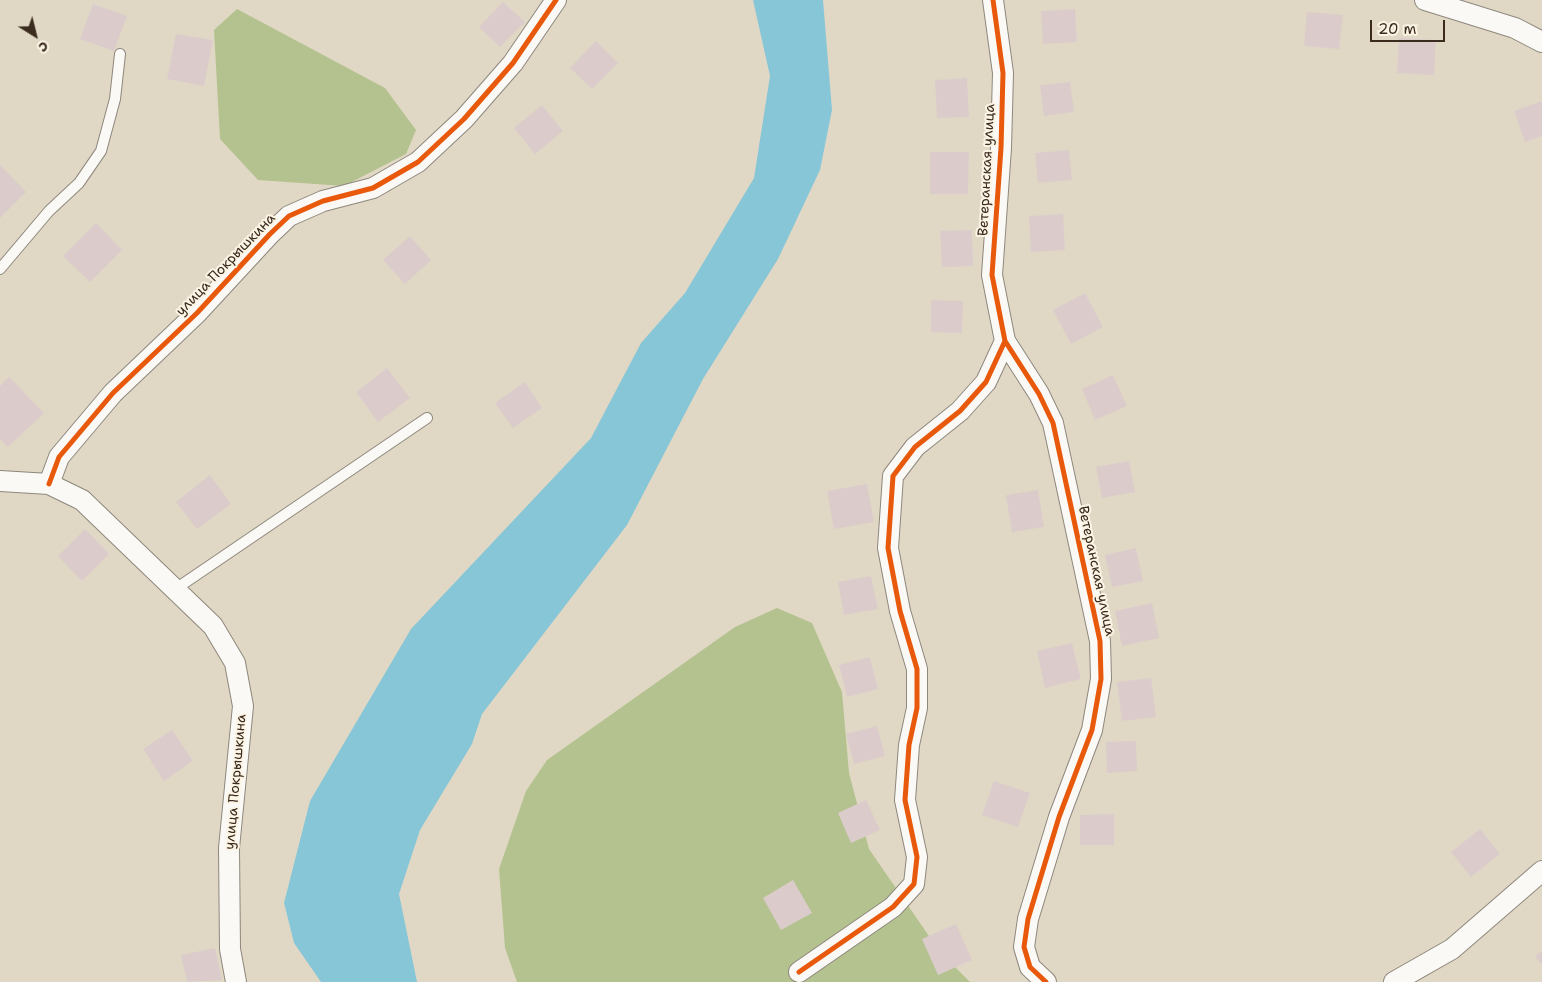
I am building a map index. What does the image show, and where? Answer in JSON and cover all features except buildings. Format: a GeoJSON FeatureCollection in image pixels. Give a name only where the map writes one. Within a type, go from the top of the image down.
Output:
{"type":"FeatureCollection","features":[{"type":"Feature","properties":{"kind":"street","name":"улица Покрышкина"},"geometry":{"type":"LineString","coordinates":[[49,484],[59,457],[113,393],[198,313],[270,234],[289,216],[324,201],[373,188],[418,162],[464,119],[513,63],[556,0]]}},
{"type":"Feature","properties":{"kind":"street","name":"Ветеранская улица"},"geometry":{"type":"LineString","coordinates":[[993,0],[1003,73],[1001,148],[992,275],[1005,341],[1039,394],[1053,423],[1100,641],[1101,679],[1092,730],[1059,817],[1028,919],[1024,947],[1030,967],[1046,982]]}},
{"type":"Feature","properties":{"kind":"street"},"geometry":{"type":"LineString","coordinates":[[1424,0],[1515,28],[1542,42]]}},
{"type":"Feature","properties":{"kind":"street"},"geometry":{"type":"LineString","coordinates":[[799,972],[893,906],[914,884],[917,856],[905,800],[909,746],[917,708],[917,669],[900,611],[888,548],[893,476],[915,446],[960,411],[986,382],[1005,341]]}},
{"type":"Feature","properties":{"kind":"street","name":"улица Покрышкина"},"geometry":{"type":"LineString","coordinates":[[0,481],[49,484],[82,500],[213,626],[235,663],[243,706],[229,848],[230,949],[236,982]]}},
{"type":"Feature","properties":{"kind":"street"},"geometry":{"type":"LineString","coordinates":[[1394,982],[1452,949],[1542,871]]}},
{"type":"Feature","properties":{"kind":"lane"},"geometry":{"type":"LineString","coordinates":[[0,269],[49,211],[79,183],[101,150],[115,99],[120,54]]}},
{"type":"Feature","properties":{"kind":"lane"},"geometry":{"type":"LineString","coordinates":[[174,590],[427,418]]}},
{"type":"Feature","properties":{"kind":"green space"},"geometry":{"type":"Polygon","coordinates":[[[237,9],[385,88],[416,130],[406,154],[344,186],[258,180],[220,139],[214,30],[237,9]]]}},
{"type":"Feature","properties":{"kind":"green space"},"geometry":{"type":"Polygon","coordinates":[[[777,608],[812,623],[842,692],[849,773],[869,849],[940,952],[970,982],[517,982],[505,948],[499,869],[526,791],[547,760],[735,627],[777,608]]]}},
{"type":"Feature","properties":{"kind":"water"},"geometry":{"type":"Polygon","coordinates":[[[753,0],[823,0],[832,110],[820,170],[778,259],[703,379],[627,525],[482,714],[472,744],[420,830],[399,894],[417,982],[321,982],[294,943],[284,903],[310,801],[411,629],[591,438],[641,343],[685,293],[754,178],[770,76],[753,0]]]}},
{"type":"Feature","properties":{"kind":"cycle path"},"geometry":{"type":"LineString","coordinates":[[49,484],[59,457],[113,393],[197,313],[270,234],[289,216],[323,201],[373,188],[418,162],[464,119],[513,63],[556,0]]}},
{"type":"Feature","properties":{"kind":"cycle path"},"geometry":{"type":"LineString","coordinates":[[993,0],[1003,73],[1001,148],[992,275],[1005,341],[1039,394],[1053,423],[1100,641],[1101,679],[1092,730],[1059,817],[1028,919],[1024,947],[1030,967],[1046,982]]}},
{"type":"Feature","properties":{"kind":"cycle path"},"geometry":{"type":"LineString","coordinates":[[799,972],[893,907],[914,884],[917,857],[905,800],[909,745],[917,708],[917,669],[900,611],[888,548],[893,476],[915,447],[960,411],[986,382],[1005,341]]}}]}
